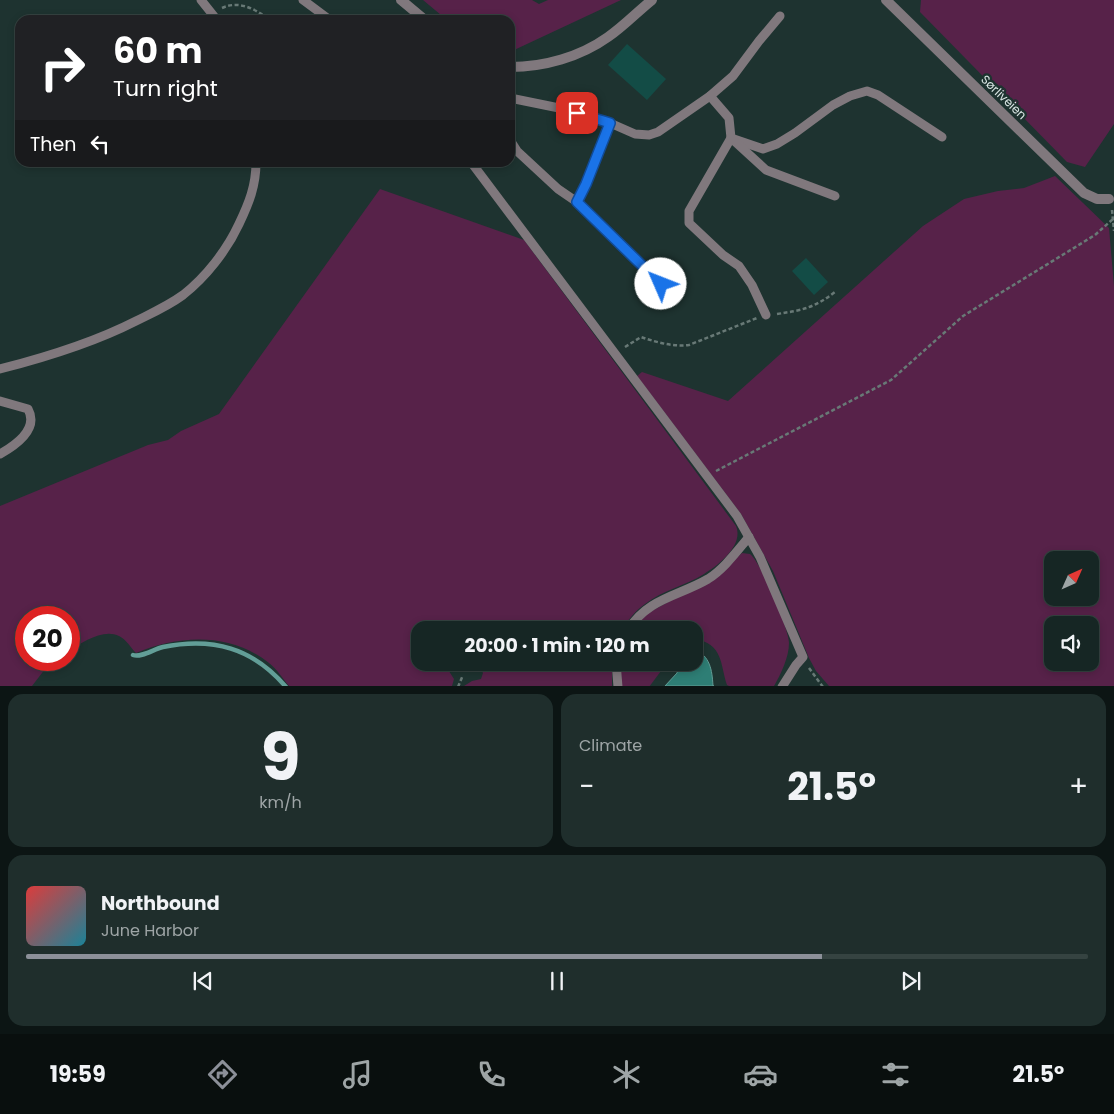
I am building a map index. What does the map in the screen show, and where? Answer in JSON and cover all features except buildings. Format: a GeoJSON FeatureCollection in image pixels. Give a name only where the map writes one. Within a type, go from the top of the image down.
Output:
{"type":"FeatureCollection","features":[{"type":"Feature","properties":{"kind":"street"},"geometry":{"type":"LineString","coordinates":[[401,0],[418,15]]}},
{"type":"Feature","properties":{"kind":"street"},"geometry":{"type":"LineString","coordinates":[[515,67],[568,58],[589,48],[607,38],[652,0]]}},
{"type":"Feature","properties":{"kind":"street","name":"Sørliveien"},"geometry":{"type":"LineString","coordinates":[[886,0],[1084,192],[1097,199],[1112,197]]}},
{"type":"Feature","properties":{"kind":"lane"},"geometry":{"type":"LineString","coordinates":[[201,0],[213,15]]}},
{"type":"Feature","properties":{"kind":"lane"},"geometry":{"type":"LineString","coordinates":[[303,0],[323,15]]}},
{"type":"Feature","properties":{"kind":"lane"},"geometry":{"type":"LineString","coordinates":[[515,99],[564,109],[610,123],[635,134],[658,132],[710,96],[733,76],[780,16]]}},
{"type":"Feature","properties":{"kind":"lane"},"geometry":{"type":"LineString","coordinates":[[731,138],[763,149],[777,144],[795,133],[832,105],[856,93],[867,90],[942,137]]}},
{"type":"Feature","properties":{"kind":"lane"},"geometry":{"type":"LineString","coordinates":[[710,96],[730,118],[731,138],[689,211],[689,223],[723,255],[739,266],[752,285],[766,315]]}},
{"type":"Feature","properties":{"kind":"lane"},"geometry":{"type":"LineString","coordinates":[[577,202],[610,123]]}},
{"type":"Feature","properties":{"kind":"lane"},"geometry":{"type":"LineString","coordinates":[[731,138],[766,170],[835,196]]}},
{"type":"Feature","properties":{"kind":"lane"},"geometry":{"type":"LineString","coordinates":[[515,148],[558,189],[577,202],[661,284]]}},
{"type":"Feature","properties":{"kind":"lane"},"geometry":{"type":"LineString","coordinates":[[0,369],[50,355],[111,333],[163,308],[184,294],[216,261],[235,233],[256,181],[256,167]]}},
{"type":"Feature","properties":{"kind":"lane"},"geometry":{"type":"LineString","coordinates":[[475,167],[737,516],[760,557],[804,658],[796,665],[782,686]]}},
{"type":"Feature","properties":{"kind":"lane"},"geometry":{"type":"LineString","coordinates":[[0,401],[28,409],[32,421],[30,427],[18,441],[0,454]]}},
{"type":"Feature","properties":{"kind":"lane"},"geometry":{"type":"LineString","coordinates":[[634,621],[654,604],[712,576],[749,537]]}},
{"type":"Feature","properties":{"kind":"lane"},"geometry":{"type":"LineString","coordinates":[[617,671],[618,686]]}},
{"type":"Feature","properties":{"kind":"path"},"geometry":{"type":"LineString","coordinates":[[217,15],[228,4],[242,3],[261,15]]}},
{"type":"Feature","properties":{"kind":"path"},"geometry":{"type":"LineString","coordinates":[[1112,197],[1114,231]]}},
{"type":"Feature","properties":{"kind":"path"},"geometry":{"type":"LineString","coordinates":[[708,476],[891,380],[963,316],[1095,235],[1113,219]]}},
{"type":"Feature","properties":{"kind":"path"},"geometry":{"type":"LineString","coordinates":[[625,347],[641,337],[669,344],[689,345],[766,315],[800,310],[818,304],[836,292]]}},
{"type":"Feature","properties":{"kind":"path"},"geometry":{"type":"LineString","coordinates":[[804,658],[811,671],[823,686]]}},
{"type":"Feature","properties":{"kind":"path"},"geometry":{"type":"LineString","coordinates":[[458,686],[463,675]]}},
{"type":"Feature","properties":{"kind":"shaded area"},"geometry":{"type":"Polygon","coordinates":[[[423,0],[532,0],[539,4],[548,0],[621,0],[515,50],[515,15],[441,15],[423,0]]]}},
{"type":"Feature","properties":{"kind":"shaded area"},"geometry":{"type":"Polygon","coordinates":[[[921,0],[1114,0],[1114,124],[1085,167],[1067,162],[920,12],[921,0]]]}},
{"type":"Feature","properties":{"kind":"shaded area"},"geometry":{"type":"Polygon","coordinates":[[[1055,176],[1109,228],[1114,286],[1114,686],[829,686],[816,671],[809,658],[773,571],[741,514],[637,376],[642,372],[728,401],[923,226],[964,199],[998,191],[1024,188],[1055,176]]]}},
{"type":"Feature","properties":{"kind":"shaded area"},"geometry":{"type":"Polygon","coordinates":[[[380,189],[524,240],[736,526],[738,533],[733,547],[723,560],[704,574],[652,599],[638,610],[628,621],[411,621],[411,671],[449,671],[454,679],[452,686],[289,686],[272,665],[254,653],[221,641],[187,640],[152,647],[136,653],[122,637],[113,634],[93,637],[80,644],[80,606],[15,606],[15,671],[44,671],[32,686],[0,686],[0,506],[148,445],[168,440],[181,431],[219,414],[380,189]]]}},
{"type":"Feature","properties":{"kind":"shaded area"},"geometry":{"type":"Polygon","coordinates":[[[742,553],[750,554],[761,569],[774,596],[789,643],[786,660],[774,686],[727,685],[716,650],[711,645],[703,642],[703,621],[640,621],[648,613],[718,575],[742,553]]]}},
{"type":"Feature","properties":{"kind":"shaded area"},"geometry":{"type":"Polygon","coordinates":[[[482,671],[612,671],[612,686],[464,686],[472,681],[481,679],[482,671]]]}},
{"type":"Feature","properties":{"kind":"shaded area"},"geometry":{"type":"Polygon","coordinates":[[[621,671],[661,671],[650,686],[622,686],[621,671]]]}},
{"type":"Feature","properties":{"kind":"water"},"geometry":{"type":"Polygon","coordinates":[[[703,655],[709,664],[713,686],[665,686],[678,671],[703,671],[703,655]]]}},
{"type":"Feature","properties":{"kind":"waterway"},"geometry":{"type":"LineString","coordinates":[[133,655],[136,656],[163,647],[181,644],[215,645],[231,649],[260,663],[285,686]]}},
{"type":"Feature","properties":{"kind":"route"},"geometry":{"type":"LineString","coordinates":[[577,113],[610,123],[577,202],[661,284]]}}]}
